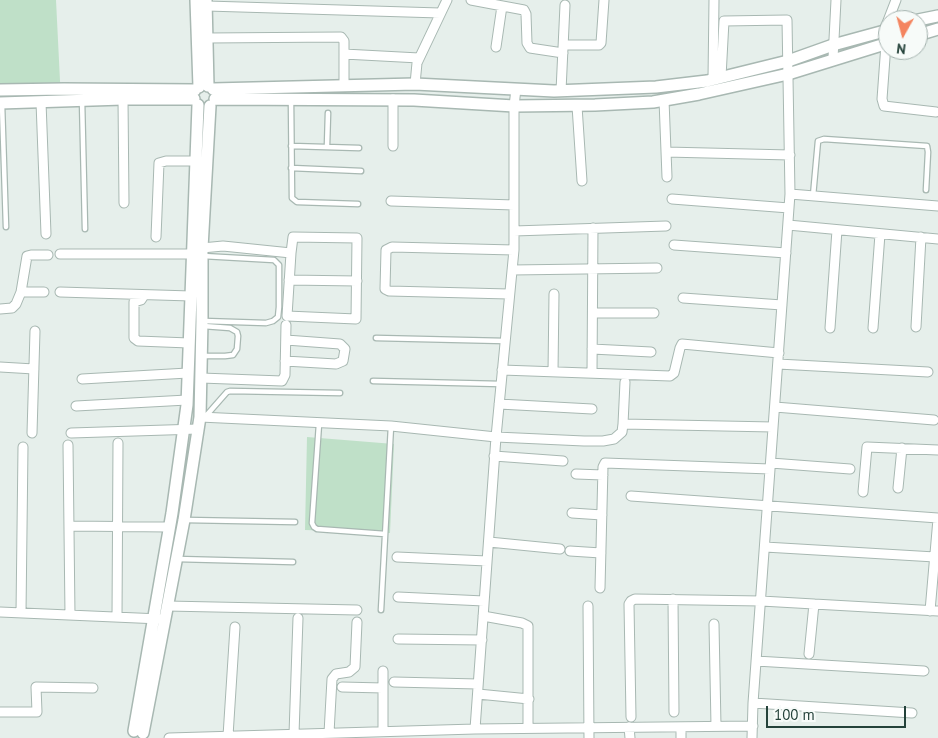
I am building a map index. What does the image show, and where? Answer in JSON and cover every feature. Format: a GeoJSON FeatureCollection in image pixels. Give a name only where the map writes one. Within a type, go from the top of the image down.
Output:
{"type":"FeatureCollection","features":[{"type":"Feature","properties":{"kind":"street"},"geometry":{"type":"LineString","coordinates":[[415,84],[416,63],[447,0]]}},
{"type":"Feature","properties":{"kind":"street"},"geometry":{"type":"LineString","coordinates":[[471,0],[524,10],[526,12],[527,43],[530,48],[563,49],[596,46],[601,43],[604,0]]}},
{"type":"Feature","properties":{"kind":"street"},"geometry":{"type":"LineString","coordinates":[[714,0],[717,78]]}},
{"type":"Feature","properties":{"kind":"street"},"geometry":{"type":"LineString","coordinates":[[833,59],[836,0]]}},
{"type":"Feature","properties":{"kind":"street"},"geometry":{"type":"LineString","coordinates":[[203,2],[440,13]]}},
{"type":"Feature","properties":{"kind":"street"},"geometry":{"type":"LineString","coordinates":[[138,735],[153,619],[188,400],[191,296],[199,252],[204,95],[208,38],[203,2]]}},
{"type":"Feature","properties":{"kind":"street"},"geometry":{"type":"LineString","coordinates":[[138,735],[165,619],[184,520],[198,429],[202,418],[200,378],[202,323],[195,161],[204,95],[203,2]]}},
{"type":"Feature","properties":{"kind":"street"},"geometry":{"type":"LineString","coordinates":[[561,91],[565,5]]}},
{"type":"Feature","properties":{"kind":"street"},"geometry":{"type":"LineString","coordinates":[[496,47],[502,6]]}},
{"type":"Feature","properties":{"kind":"street"},"geometry":{"type":"LineString","coordinates":[[717,78],[723,24],[726,21],[786,20],[790,194],[752,703],[752,738]]}},
{"type":"Feature","properties":{"kind":"street"},"geometry":{"type":"LineString","coordinates":[[1,103],[204,95],[344,85],[415,84],[561,91],[656,87],[717,78],[788,61],[878,32]]}},
{"type":"Feature","properties":{"kind":"street"},"geometry":{"type":"LineString","coordinates":[[208,38],[341,37],[344,41],[344,85]]}},
{"type":"Feature","properties":{"kind":"street"},"geometry":{"type":"LineString","coordinates":[[0,90],[64,89],[514,106],[577,106],[653,102],[699,94],[788,74],[878,46]]}},
{"type":"Feature","properties":{"kind":"street"},"geometry":{"type":"LineString","coordinates":[[344,54],[419,58]]}},
{"type":"Feature","properties":{"kind":"street"},"geometry":{"type":"LineString","coordinates":[[886,60],[882,98],[884,106],[936,112]]}},
{"type":"Feature","properties":{"kind":"street"},"geometry":{"type":"LineString","coordinates":[[475,728],[494,456],[514,250],[514,106],[516,89]]}},
{"type":"Feature","properties":{"kind":"street"},"geometry":{"type":"LineString","coordinates":[[123,99],[124,203]]}},
{"type":"Feature","properties":{"kind":"street"},"geometry":{"type":"LineString","coordinates":[[393,100],[393,146]]}},
{"type":"Feature","properties":{"kind":"street"},"geometry":{"type":"LineString","coordinates":[[664,100],[667,177]]}},
{"type":"Feature","properties":{"kind":"street"},"geometry":{"type":"LineString","coordinates":[[41,102],[46,234]]}},
{"type":"Feature","properties":{"kind":"street"},"geometry":{"type":"LineString","coordinates":[[577,106],[582,181]]}},
{"type":"Feature","properties":{"kind":"street"},"geometry":{"type":"LineString","coordinates":[[666,152],[790,155]]}},
{"type":"Feature","properties":{"kind":"street"},"geometry":{"type":"LineString","coordinates":[[156,237],[159,163],[166,161],[195,161]]}},
{"type":"Feature","properties":{"kind":"street"},"geometry":{"type":"LineString","coordinates":[[790,194],[938,206]]}},
{"type":"Feature","properties":{"kind":"street"},"geometry":{"type":"LineString","coordinates":[[672,199],[789,208]]}},
{"type":"Feature","properties":{"kind":"street"},"geometry":{"type":"LineString","coordinates":[[391,201],[514,205]]}},
{"type":"Feature","properties":{"kind":"street"},"geometry":{"type":"LineString","coordinates":[[788,225],[938,239]]}},
{"type":"Feature","properties":{"kind":"street"},"geometry":{"type":"LineString","coordinates":[[514,231],[666,226]]}},
{"type":"Feature","properties":{"kind":"street"},"geometry":{"type":"LineString","coordinates":[[592,373],[593,228]]}},
{"type":"Feature","properties":{"kind":"street"},"geometry":{"type":"LineString","coordinates":[[830,328],[837,230]]}},
{"type":"Feature","properties":{"kind":"street"},"geometry":{"type":"LineString","coordinates":[[873,328],[880,234]]}},
{"type":"Feature","properties":{"kind":"street"},"geometry":{"type":"LineString","coordinates":[[293,237],[357,238],[356,319],[287,316],[291,253],[293,237]]}},
{"type":"Feature","properties":{"kind":"street"},"geometry":{"type":"LineString","coordinates":[[916,328],[922,237]]}},
{"type":"Feature","properties":{"kind":"street"},"geometry":{"type":"LineString","coordinates":[[674,245],[786,254]]}},
{"type":"Feature","properties":{"kind":"street"},"geometry":{"type":"LineString","coordinates":[[60,254],[199,252],[223,246],[291,253]]}},
{"type":"Feature","properties":{"kind":"street"},"geometry":{"type":"LineString","coordinates":[[509,294],[389,291],[385,289],[386,250],[392,247],[514,250]]}},
{"type":"Feature","properties":{"kind":"street"},"geometry":{"type":"LineString","coordinates":[[0,309],[12,308],[16,304],[21,292],[27,256],[48,255]]}},
{"type":"Feature","properties":{"kind":"street"},"geometry":{"type":"LineString","coordinates":[[512,270],[657,268]]}},
{"type":"Feature","properties":{"kind":"street"},"geometry":{"type":"LineString","coordinates":[[289,280],[357,281]]}},
{"type":"Feature","properties":{"kind":"street"},"geometry":{"type":"LineString","coordinates":[[21,292],[44,292]]}},
{"type":"Feature","properties":{"kind":"street"},"geometry":{"type":"LineString","coordinates":[[60,292],[191,296]]}},
{"type":"Feature","properties":{"kind":"street"},"geometry":{"type":"LineString","coordinates":[[553,372],[554,294]]}},
{"type":"Feature","properties":{"kind":"street"},"geometry":{"type":"LineString","coordinates":[[144,295],[143,299],[134,302],[134,338],[138,341],[189,343]]}},
{"type":"Feature","properties":{"kind":"street"},"geometry":{"type":"LineString","coordinates":[[684,298],[782,305]]}},
{"type":"Feature","properties":{"kind":"street"},"geometry":{"type":"LineString","coordinates":[[593,312],[654,313]]}},
{"type":"Feature","properties":{"kind":"street"},"geometry":{"type":"LineString","coordinates":[[200,378],[282,381],[285,375],[286,325]]}},
{"type":"Feature","properties":{"kind":"street"},"geometry":{"type":"LineString","coordinates":[[32,433],[35,331]]}},
{"type":"Feature","properties":{"kind":"street"},"geometry":{"type":"LineString","coordinates":[[285,361],[339,363],[345,357],[345,349],[340,344],[286,340]]}},
{"type":"Feature","properties":{"kind":"street"},"geometry":{"type":"LineString","coordinates":[[502,370],[673,375],[681,345],[686,343],[779,353]]}},
{"type":"Feature","properties":{"kind":"street"},"geometry":{"type":"LineString","coordinates":[[592,349],[651,352]]}},
{"type":"Feature","properties":{"kind":"street"},"geometry":{"type":"LineString","coordinates":[[778,364],[928,372]]}},
{"type":"Feature","properties":{"kind":"street"},"geometry":{"type":"LineString","coordinates":[[0,367],[34,369]]}},
{"type":"Feature","properties":{"kind":"street"},"geometry":{"type":"LineString","coordinates":[[82,379],[188,374]]}},
{"type":"Feature","properties":{"kind":"street"},"geometry":{"type":"LineString","coordinates":[[202,418],[391,426],[496,437],[602,441],[619,436],[622,432],[624,424],[625,382]]}},
{"type":"Feature","properties":{"kind":"street"},"geometry":{"type":"LineString","coordinates":[[76,406],[188,400]]}},
{"type":"Feature","properties":{"kind":"street"},"geometry":{"type":"LineString","coordinates":[[499,404],[592,409]]}},
{"type":"Feature","properties":{"kind":"street"},"geometry":{"type":"LineString","coordinates":[[775,407],[934,420]]}},
{"type":"Feature","properties":{"kind":"street"},"geometry":{"type":"LineString","coordinates":[[624,424],[773,427]]}},
{"type":"Feature","properties":{"kind":"street"},"geometry":{"type":"LineString","coordinates":[[71,434],[198,429]]}},
{"type":"Feature","properties":{"kind":"street"},"geometry":{"type":"LineString","coordinates":[[118,442],[118,617]]}},
{"type":"Feature","properties":{"kind":"street"},"geometry":{"type":"LineString","coordinates":[[68,446],[70,615]]}},
{"type":"Feature","properties":{"kind":"street"},"geometry":{"type":"LineString","coordinates":[[863,492],[867,447],[938,450]]}},
{"type":"Feature","properties":{"kind":"street"},"geometry":{"type":"LineString","coordinates":[[21,613],[23,448]]}},
{"type":"Feature","properties":{"kind":"street"},"geometry":{"type":"LineString","coordinates":[[898,488],[902,448]]}},
{"type":"Feature","properties":{"kind":"street"},"geometry":{"type":"LineString","coordinates":[[494,456],[563,461]]}},
{"type":"Feature","properties":{"kind":"street"},"geometry":{"type":"LineString","coordinates":[[600,588],[603,467],[605,463],[850,469]]}},
{"type":"Feature","properties":{"kind":"street"},"geometry":{"type":"LineString","coordinates":[[576,474],[603,475]]}},
{"type":"Feature","properties":{"kind":"street"},"geometry":{"type":"LineString","coordinates":[[631,496],[938,518],[934,611],[761,601],[673,599],[635,599],[631,601],[629,604],[631,717]]}},
{"type":"Feature","properties":{"kind":"street"},"geometry":{"type":"LineString","coordinates":[[572,514],[602,515]]}},
{"type":"Feature","properties":{"kind":"street"},"geometry":{"type":"LineString","coordinates":[[69,526],[169,527]]}},
{"type":"Feature","properties":{"kind":"street"},"geometry":{"type":"LineString","coordinates":[[488,542],[560,549]]}},
{"type":"Feature","properties":{"kind":"street"},"geometry":{"type":"LineString","coordinates":[[765,547],[936,554]]}},
{"type":"Feature","properties":{"kind":"street"},"geometry":{"type":"LineString","coordinates":[[570,551],[601,553]]}},
{"type":"Feature","properties":{"kind":"street"},"geometry":{"type":"LineString","coordinates":[[397,557],[487,561]]}},
{"type":"Feature","properties":{"kind":"street"},"geometry":{"type":"LineString","coordinates":[[398,597],[484,601]]}},
{"type":"Feature","properties":{"kind":"street"},"geometry":{"type":"LineString","coordinates":[[673,599],[674,712]]}},
{"type":"Feature","properties":{"kind":"street"},"geometry":{"type":"LineString","coordinates":[[809,654],[814,604]]}},
{"type":"Feature","properties":{"kind":"street"},"geometry":{"type":"LineString","coordinates":[[167,606],[357,610]]}},
{"type":"Feature","properties":{"kind":"street"},"geometry":{"type":"LineString","coordinates":[[588,606],[589,738]]}},
{"type":"Feature","properties":{"kind":"street"},"geometry":{"type":"LineString","coordinates":[[0,612],[165,619]]}},
{"type":"Feature","properties":{"kind":"street"},"geometry":{"type":"LineString","coordinates":[[483,616],[522,623],[528,626],[528,728]]}},
{"type":"Feature","properties":{"kind":"street"},"geometry":{"type":"LineString","coordinates":[[289,735],[298,618]]}},
{"type":"Feature","properties":{"kind":"street"},"geometry":{"type":"LineString","coordinates":[[324,734],[332,679],[336,674],[349,672],[355,667],[357,622]]}},
{"type":"Feature","properties":{"kind":"street"},"geometry":{"type":"LineString","coordinates":[[714,624],[716,726]]}},
{"type":"Feature","properties":{"kind":"street"},"geometry":{"type":"LineString","coordinates":[[228,736],[235,627]]}},
{"type":"Feature","properties":{"kind":"street"},"geometry":{"type":"LineString","coordinates":[[398,639],[482,640]]}},
{"type":"Feature","properties":{"kind":"street"},"geometry":{"type":"LineString","coordinates":[[756,661],[924,672]]}},
{"type":"Feature","properties":{"kind":"street"},"geometry":{"type":"LineString","coordinates":[[383,671],[383,731]]}},
{"type":"Feature","properties":{"kind":"street"},"geometry":{"type":"LineString","coordinates":[[394,682],[478,684]]}},
{"type":"Feature","properties":{"kind":"street"},"geometry":{"type":"LineString","coordinates":[[0,712],[37,712],[36,687],[93,688]]}},
{"type":"Feature","properties":{"kind":"street"},"geometry":{"type":"LineString","coordinates":[[342,687],[383,688]]}},
{"type":"Feature","properties":{"kind":"street"},"geometry":{"type":"LineString","coordinates":[[478,694],[529,699]]}},
{"type":"Feature","properties":{"kind":"street"},"geometry":{"type":"LineString","coordinates":[[752,703],[912,713]]}},
{"type":"Feature","properties":{"kind":"street"},"geometry":{"type":"LineString","coordinates":[[169,738],[324,734],[369,735],[383,731],[416,734],[465,733],[475,728],[753,726]]}},
{"type":"Feature","properties":{"kind":"street"},"geometry":{"type":"LineString","coordinates":[[629,727],[630,738]]}},
{"type":"Feature","properties":{"kind":"street"},"geometry":{"type":"LineString","coordinates":[[681,727],[681,738]]}},
{"type":"Feature","properties":{"kind":"street"},"geometry":{"type":"LineString","coordinates":[[542,728],[542,738]]}},
{"type":"Feature","properties":{"kind":"lane"},"geometry":{"type":"LineString","coordinates":[[291,98],[291,195],[294,201],[358,204]]}},
{"type":"Feature","properties":{"kind":"lane"},"geometry":{"type":"LineString","coordinates":[[82,100],[84,228]]}},
{"type":"Feature","properties":{"kind":"lane"},"geometry":{"type":"LineString","coordinates":[[1,103],[6,227]]}},
{"type":"Feature","properties":{"kind":"lane"},"geometry":{"type":"LineString","coordinates":[[327,146],[328,113]]}},
{"type":"Feature","properties":{"kind":"lane"},"geometry":{"type":"LineString","coordinates":[[813,196],[818,141],[824,138],[926,146],[928,152],[926,190]]}},
{"type":"Feature","properties":{"kind":"lane"},"geometry":{"type":"LineString","coordinates":[[291,146],[359,148]]}},
{"type":"Feature","properties":{"kind":"lane"},"geometry":{"type":"LineString","coordinates":[[291,168],[361,170]]}},
{"type":"Feature","properties":{"kind":"lane"},"geometry":{"type":"LineString","coordinates":[[199,252],[276,260],[279,265],[279,307],[278,316],[273,321],[266,323],[202,323]]}},
{"type":"Feature","properties":{"kind":"lane"},"geometry":{"type":"LineString","coordinates":[[201,356],[233,355],[238,343],[237,332],[234,330],[202,323]]}},
{"type":"Feature","properties":{"kind":"lane"},"geometry":{"type":"LineString","coordinates":[[376,338],[505,341]]}},
{"type":"Feature","properties":{"kind":"lane"},"geometry":{"type":"LineString","coordinates":[[373,381],[501,384]]}},
{"type":"Feature","properties":{"kind":"lane"},"geometry":{"type":"LineString","coordinates":[[202,418],[230,391],[340,393]]}},
{"type":"Feature","properties":{"kind":"lane"},"geometry":{"type":"LineString","coordinates":[[319,424],[312,523],[314,527],[317,529],[385,534]]}},
{"type":"Feature","properties":{"kind":"lane"},"geometry":{"type":"LineString","coordinates":[[381,610],[391,426]]}},
{"type":"Feature","properties":{"kind":"lane"},"geometry":{"type":"LineString","coordinates":[[184,520],[295,522]]}},
{"type":"Feature","properties":{"kind":"lane"},"geometry":{"type":"LineString","coordinates":[[177,559],[293,562]]}},
{"type":"Feature","properties":{"kind":"green space"},"geometry":{"type":"Polygon","coordinates":[[[0,0],[56,0],[61,101],[0,102],[0,0]]]}},
{"type":"Feature","properties":{"kind":"green space"},"geometry":{"type":"Polygon","coordinates":[[[307,437],[394,444],[390,533],[305,530],[307,437]]]}}]}
